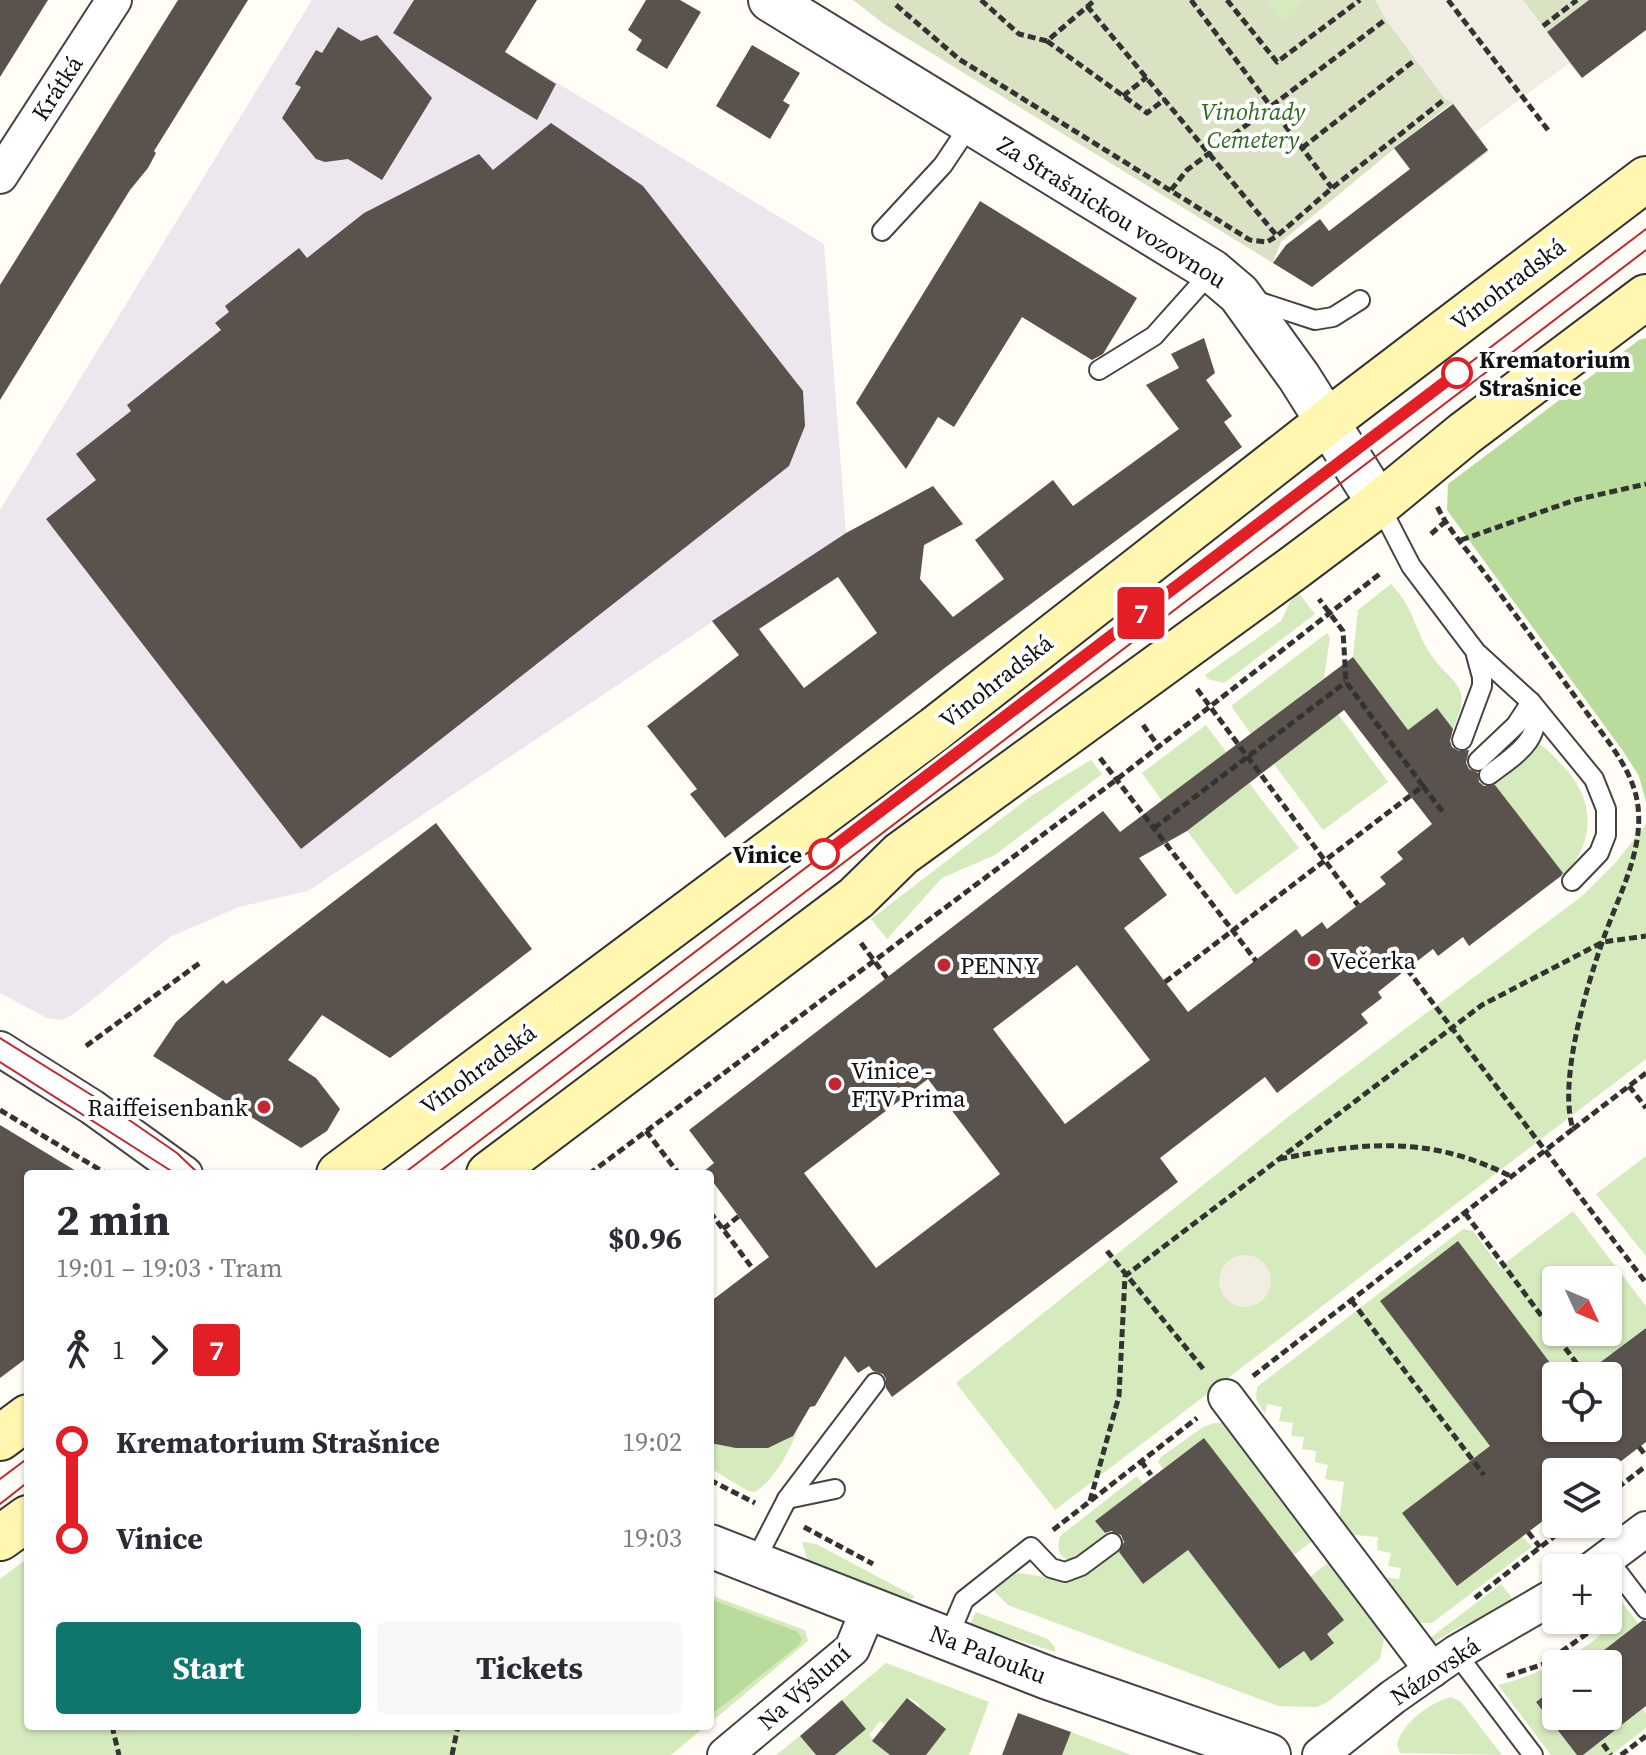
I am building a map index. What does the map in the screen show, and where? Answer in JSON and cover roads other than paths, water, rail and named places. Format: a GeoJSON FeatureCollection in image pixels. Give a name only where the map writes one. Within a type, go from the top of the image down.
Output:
{"type":"FeatureCollection","features":[{"type":"Feature","properties":{"kind":"main road","name":"Vinohradská"},"geometry":{"type":"LineString","coordinates":[[344,1170],[935,729],[1327,422],[1646,179]]}},
{"type":"Feature","properties":{"kind":"main road"},"geometry":{"type":"LineString","coordinates":[[494,1170],[856,898],[901,854],[1379,504],[1464,434],[1646,297]]}},
{"type":"Feature","properties":{"kind":"main road"},"geometry":{"type":"LineString","coordinates":[[0,1438],[24,1420]]}},
{"type":"Feature","properties":{"kind":"main road"},"geometry":{"type":"LineString","coordinates":[[0,1538],[24,1521]]}},
{"type":"Feature","properties":{"kind":"street","name":"Krátká"},"geometry":{"type":"LineString","coordinates":[[0,176],[114,0]]}},
{"type":"Feature","properties":{"kind":"street","name":"Za Strašnickou vozovnou"},"geometry":{"type":"LineString","coordinates":[[770,0],[809,12],[971,123],[1226,282],[1299,377],[1379,504]]}},
{"type":"Feature","properties":{"kind":"street"},"geometry":{"type":"LineString","coordinates":[[0,1049],[92,1107],[179,1170]]}},
{"type":"Feature","properties":{"kind":"street"},"geometry":{"type":"LineString","coordinates":[[1226,1397],[1444,1662]]}},
{"type":"Feature","properties":{"kind":"street"},"geometry":{"type":"LineString","coordinates":[[1612,1554],[1646,1529]]}},
{"type":"Feature","properties":{"kind":"street","name":"Na Palouku"},"geometry":{"type":"LineString","coordinates":[[714,1548],[1048,1678],[1269,1755]]}},
{"type":"Feature","properties":{"kind":"street","name":"Názovská"},"geometry":{"type":"LineString","coordinates":[[1320,1755],[1444,1662],[1542,1603]]}},
{"type":"Feature","properties":{"kind":"street","name":"Na Výsluní"},"geometry":{"type":"LineString","coordinates":[[725,1755],[852,1649],[869,1608]]}},
{"type":"Feature","properties":{"kind":"lane"},"geometry":{"type":"LineString","coordinates":[[882,231],[943,165],[971,123]]}},
{"type":"Feature","properties":{"kind":"lane"},"geometry":{"type":"LineString","coordinates":[[1099,370],[1154,336],[1226,282],[1315,320],[1333,317],[1360,300]]}},
{"type":"Feature","properties":{"kind":"lane"},"geometry":{"type":"LineString","coordinates":[[1379,504],[1411,566],[1476,652],[1531,702],[1594,779],[1606,809],[1606,835],[1599,853],[1572,881]]}},
{"type":"Feature","properties":{"kind":"lane"},"geometry":{"type":"LineString","coordinates":[[1462,740],[1482,686],[1476,652]]}},
{"type":"Feature","properties":{"kind":"lane"},"geometry":{"type":"LineString","coordinates":[[1483,768],[1531,702]]}},
{"type":"Feature","properties":{"kind":"lane"},"geometry":{"type":"LineString","coordinates":[[753,1565],[782,1506],[875,1383]]}},
{"type":"Feature","properties":{"kind":"lane"},"geometry":{"type":"LineString","coordinates":[[782,1506],[835,1489]]}},
{"type":"Feature","properties":{"kind":"lane"},"geometry":{"type":"LineString","coordinates":[[948,1638],[964,1600],[1031,1547],[1051,1568],[1065,1572],[1081,1566],[1112,1543]]}},
{"type":"Feature","properties":{"kind":"lane"},"geometry":{"type":"LineString","coordinates":[[1622,1585],[1646,1609]]}},
{"type":"Feature","properties":{"kind":"lane"},"geometry":{"type":"LineString","coordinates":[[1444,1662],[1481,1688],[1533,1755]]}},
{"type":"Feature","properties":{"kind":"tram line"},"geometry":{"type":"LineString","coordinates":[[408,1170],[1646,229]]}},
{"type":"Feature","properties":{"kind":"tram line"},"geometry":{"type":"LineString","coordinates":[[441,1170],[1646,250]]}},
{"type":"Feature","properties":{"kind":"tram line","name":"7"},"geometry":{"type":"LineString","coordinates":[[824,854],[1457,373]]}},
{"type":"Feature","properties":{"kind":"tram line"},"geometry":{"type":"LineString","coordinates":[[0,1038],[106,1104],[177,1153],[195,1170]]}},
{"type":"Feature","properties":{"kind":"tram line"},"geometry":{"type":"LineString","coordinates":[[0,1062],[170,1170]]}},
{"type":"Feature","properties":{"kind":"tram line"},"geometry":{"type":"LineString","coordinates":[[0,1479],[24,1461]]}},
{"type":"Feature","properties":{"kind":"tram line"},"geometry":{"type":"LineString","coordinates":[[0,1504],[24,1485]]}},
{"type":"Feature","properties":{"kind":"place","name":"Krematorium Strašnice"},"geometry":{"type":"Point","coordinates":[1457,373]}},
{"type":"Feature","properties":{"kind":"place","name":"Vinice"},"geometry":{"type":"Point","coordinates":[824,854]}},
{"type":"Feature","properties":{"kind":"place","name":"Večerka"},"geometry":{"type":"Point","coordinates":[1314,960]}},
{"type":"Feature","properties":{"kind":"place","name":"PENNY"},"geometry":{"type":"Point","coordinates":[944,965]}},
{"type":"Feature","properties":{"kind":"place","name":"Vinice - FTV Prima"},"geometry":{"type":"Point","coordinates":[835,1084]}},
{"type":"Feature","properties":{"kind":"place","name":"Raiffeisenbank"},"geometry":{"type":"Point","coordinates":[264,1107]}},
{"type":"Feature","properties":{"kind":"park label","name":"Vinohrady Cemetery"},"geometry":{"type":"Point","coordinates":[1253,125]}}]}
